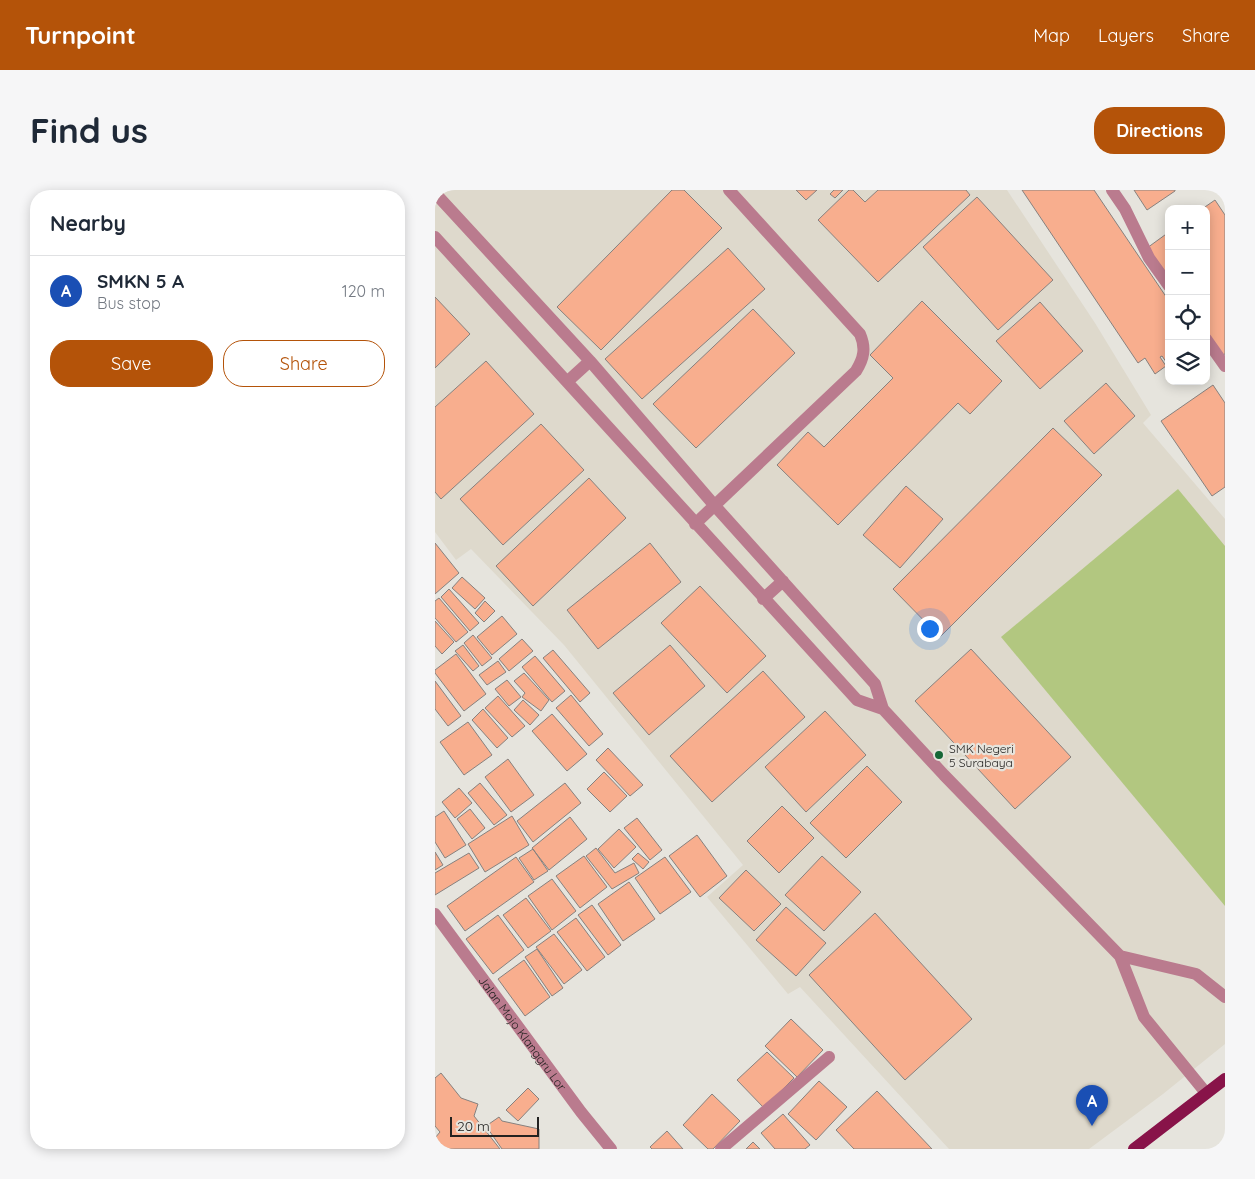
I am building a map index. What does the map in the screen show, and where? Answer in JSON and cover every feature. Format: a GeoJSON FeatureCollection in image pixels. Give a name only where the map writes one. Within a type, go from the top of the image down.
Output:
{"type":"FeatureCollection","features":[{"type":"Feature","properties":{"kind":"main road"},"geometry":{"type":"LineString","coordinates":[[1134,1149],[1225,1079]]}},
{"type":"Feature","properties":{"kind":"street"},"geometry":{"type":"LineString","coordinates":[[695,524],[856,372],[862,362],[864,351],[860,334],[729,190]]}},
{"type":"Feature","properties":{"kind":"street"},"geometry":{"type":"LineString","coordinates":[[1112,190],[1125,209],[1149,258],[1165,280]]}},
{"type":"Feature","properties":{"kind":"street"},"geometry":{"type":"LineString","coordinates":[[435,194],[590,361],[715,506],[875,684],[883,709],[944,775],[1120,956],[1144,1017],[1206,1093]]}},
{"type":"Feature","properties":{"kind":"street"},"geometry":{"type":"LineString","coordinates":[[435,237],[857,700],[883,709]]}},
{"type":"Feature","properties":{"kind":"street"},"geometry":{"type":"LineString","coordinates":[[1207,340],[1225,366]]}},
{"type":"Feature","properties":{"kind":"street"},"geometry":{"type":"LineString","coordinates":[[568,381],[590,361]]}},
{"type":"Feature","properties":{"kind":"street"},"geometry":{"type":"LineString","coordinates":[[763,599],[783,581]]}},
{"type":"Feature","properties":{"kind":"street","name":"Jalan Mojo Klanggru Lor"},"geometry":{"type":"LineString","coordinates":[[435,914],[581,1112],[611,1149]]}},
{"type":"Feature","properties":{"kind":"street"},"geometry":{"type":"LineString","coordinates":[[1120,956],[1196,974],[1225,997]]}},
{"type":"Feature","properties":{"kind":"street"},"geometry":{"type":"LineString","coordinates":[[721,1149],[829,1057]]}},
{"type":"Feature","properties":{"kind":"shaded area","name":"SMK Negeri 5 Surabaya"},"geometry":{"type":"Polygon","coordinates":[[[435,190],[1007,190],[1095,323],[1151,415],[1143,423],[1225,519],[1225,1044],[1163,1094],[1089,1149],[949,1149],[800,987],[788,994],[707,897],[743,865],[564,645],[471,549],[456,560],[435,532],[435,190]]]}},
{"type":"Feature","properties":{"kind":"green space"},"geometry":{"type":"Polygon","coordinates":[[[1178,489],[1225,546],[1225,906],[1001,637],[1178,489]]]}},
{"type":"Feature","properties":{"kind":"building"},"geometry":{"type":"Polygon","coordinates":[[[672,190],[684,190],[722,228],[601,350],[557,307],[672,190]]]}},
{"type":"Feature","properties":{"kind":"building"},"geometry":{"type":"Polygon","coordinates":[[[796,190],[817,190],[806,200],[796,190]]]}},
{"type":"Feature","properties":{"kind":"building"},"geometry":{"type":"Polygon","coordinates":[[[834,190],[843,190],[835,198],[830,194],[834,190]]]}},
{"type":"Feature","properties":{"kind":"building"},"geometry":{"type":"Polygon","coordinates":[[[849,190],[853,190],[865,202],[878,190],[966,190],[970,195],[878,282],[818,220],[849,190]]]}},
{"type":"Feature","properties":{"kind":"building"},"geometry":{"type":"Polygon","coordinates":[[[1022,190],[1094,190],[1165,295],[1165,360],[1162,356],[1160,357],[1165,367],[1155,374],[1145,358],[1138,363],[1022,190]]]}},
{"type":"Feature","properties":{"kind":"building"},"geometry":{"type":"Polygon","coordinates":[[[1134,190],[1175,190],[1175,191],[1147,210],[1134,190]]]}},
{"type":"Feature","properties":{"kind":"building"},"geometry":{"type":"Polygon","coordinates":[[[977,197],[1053,280],[998,330],[923,247],[977,197]]]}},
{"type":"Feature","properties":{"kind":"building"},"geometry":{"type":"Polygon","coordinates":[[[1215,200],[1225,215],[1225,354],[1223,355],[1210,337],[1210,205],[1208,205],[1215,200]]]}},
{"type":"Feature","properties":{"kind":"building"},"geometry":{"type":"Polygon","coordinates":[[[1165,235],[1165,273],[1147,248],[1165,235]]]}},
{"type":"Feature","properties":{"kind":"building"},"geometry":{"type":"Polygon","coordinates":[[[728,248],[765,289],[642,399],[605,359],[728,248]]]}},
{"type":"Feature","properties":{"kind":"building"},"geometry":{"type":"Polygon","coordinates":[[[435,297],[470,334],[435,368],[435,297]]]}},
{"type":"Feature","properties":{"kind":"building"},"geometry":{"type":"Polygon","coordinates":[[[922,301],[1002,381],[970,414],[958,403],[838,525],[777,465],[808,432],[824,447],[893,378],[870,355],[922,301]]]}},
{"type":"Feature","properties":{"kind":"building"},"geometry":{"type":"Polygon","coordinates":[[[1040,302],[1083,351],[1040,389],[996,341],[1040,302]]]}},
{"type":"Feature","properties":{"kind":"building"},"geometry":{"type":"Polygon","coordinates":[[[753,309],[795,353],[696,448],[653,404],[753,309]]]}},
{"type":"Feature","properties":{"kind":"building"},"geometry":{"type":"Polygon","coordinates":[[[486,361],[534,414],[441,499],[435,492],[435,407],[486,361]]]}},
{"type":"Feature","properties":{"kind":"building"},"geometry":{"type":"Polygon","coordinates":[[[1106,383],[1135,416],[1094,454],[1064,421],[1106,383]]]}},
{"type":"Feature","properties":{"kind":"building"},"geometry":{"type":"Polygon","coordinates":[[[1213,385],[1225,403],[1225,487],[1212,496],[1161,421],[1213,385]]]}},
{"type":"Feature","properties":{"kind":"building"},"geometry":{"type":"Polygon","coordinates":[[[541,424],[584,470],[503,545],[460,499],[541,424]]]}},
{"type":"Feature","properties":{"kind":"building"},"geometry":{"type":"Polygon","coordinates":[[[1053,428],[1102,475],[940,637],[893,589],[1053,428]]]}},
{"type":"Feature","properties":{"kind":"building"},"geometry":{"type":"Polygon","coordinates":[[[589,478],[626,518],[533,606],[496,566],[589,478]]]}},
{"type":"Feature","properties":{"kind":"building"},"geometry":{"type":"Polygon","coordinates":[[[906,486],[943,519],[900,568],[863,535],[906,486]]]}},
{"type":"Feature","properties":{"kind":"building"},"geometry":{"type":"Polygon","coordinates":[[[435,543],[459,573],[435,594],[435,543]]]}},
{"type":"Feature","properties":{"kind":"building"},"geometry":{"type":"Polygon","coordinates":[[[650,543],[681,582],[598,649],[567,610],[650,543]]]}},
{"type":"Feature","properties":{"kind":"building"},"geometry":{"type":"Polygon","coordinates":[[[462,577],[485,598],[475,609],[452,588],[462,577]]]}},
{"type":"Feature","properties":{"kind":"building"},"geometry":{"type":"Polygon","coordinates":[[[700,586],[766,656],[727,693],[661,623],[700,586]]]}},
{"type":"Feature","properties":{"kind":"building"},"geometry":{"type":"Polygon","coordinates":[[[449,589],[479,623],[470,631],[441,597],[449,589]]]}},
{"type":"Feature","properties":{"kind":"building"},"geometry":{"type":"Polygon","coordinates":[[[439,598],[468,632],[456,642],[435,618],[435,601],[439,598]]]}},
{"type":"Feature","properties":{"kind":"building"},"geometry":{"type":"Polygon","coordinates":[[[485,601],[495,611],[484,622],[475,613],[485,601]]]}},
{"type":"Feature","properties":{"kind":"building"},"geometry":{"type":"Polygon","coordinates":[[[502,616],[517,634],[492,655],[477,637],[502,616]]]}},
{"type":"Feature","properties":{"kind":"building"},"geometry":{"type":"Polygon","coordinates":[[[435,621],[454,642],[442,654],[435,646],[435,621]]]}},
{"type":"Feature","properties":{"kind":"building"},"geometry":{"type":"Polygon","coordinates":[[[473,635],[492,658],[482,666],[464,643],[473,635]]]}},
{"type":"Feature","properties":{"kind":"building"},"geometry":{"type":"Polygon","coordinates":[[[522,639],[533,651],[509,671],[499,659],[522,639]]]}},
{"type":"Feature","properties":{"kind":"building"},"geometry":{"type":"Polygon","coordinates":[[[463,645],[479,666],[473,671],[455,651],[463,645]]]}},
{"type":"Feature","properties":{"kind":"building"},"geometry":{"type":"Polygon","coordinates":[[[670,645],[705,686],[649,735],[613,693],[670,645]]]}},
{"type":"Feature","properties":{"kind":"building"},"geometry":{"type":"Polygon","coordinates":[[[971,649],[1071,757],[1015,809],[915,701],[971,649]]]}},
{"type":"Feature","properties":{"kind":"building"},"geometry":{"type":"Polygon","coordinates":[[[553,650],[590,693],[580,702],[543,658],[553,650]]]}},
{"type":"Feature","properties":{"kind":"building"},"geometry":{"type":"Polygon","coordinates":[[[456,654],[486,694],[464,711],[435,673],[435,670],[456,654]]]}},
{"type":"Feature","properties":{"kind":"building"},"geometry":{"type":"Polygon","coordinates":[[[535,656],[565,691],[552,702],[522,667],[535,656]]]}},
{"type":"Feature","properties":{"kind":"building"},"geometry":{"type":"Polygon","coordinates":[[[498,661],[506,672],[487,685],[479,675],[498,661]]]}},
{"type":"Feature","properties":{"kind":"building"},"geometry":{"type":"Polygon","coordinates":[[[763,671],[805,717],[712,802],[670,756],[763,671]]]}},
{"type":"Feature","properties":{"kind":"building"},"geometry":{"type":"Polygon","coordinates":[[[524,673],[549,700],[541,711],[522,697],[525,693],[514,681],[524,673]]]}},
{"type":"Feature","properties":{"kind":"building"},"geometry":{"type":"Polygon","coordinates":[[[507,680],[521,697],[509,706],[495,689],[507,680]]]}},
{"type":"Feature","properties":{"kind":"building"},"geometry":{"type":"Polygon","coordinates":[[[435,681],[461,716],[448,726],[435,709],[435,681]]]}},
{"type":"Feature","properties":{"kind":"building"},"geometry":{"type":"Polygon","coordinates":[[[571,695],[603,734],[589,746],[556,708],[571,695]]]}},
{"type":"Feature","properties":{"kind":"building"},"geometry":{"type":"Polygon","coordinates":[[[498,696],[525,726],[512,737],[485,708],[498,696]]]}},
{"type":"Feature","properties":{"kind":"building"},"geometry":{"type":"Polygon","coordinates":[[[523,700],[539,715],[530,725],[514,710],[523,700]]]}},
{"type":"Feature","properties":{"kind":"building"},"geometry":{"type":"Polygon","coordinates":[[[483,709],[508,738],[497,748],[472,720],[483,709]]]}},
{"type":"Feature","properties":{"kind":"building"},"geometry":{"type":"Polygon","coordinates":[[[825,711],[866,755],[806,812],[765,767],[825,711]]]}},
{"type":"Feature","properties":{"kind":"building"},"geometry":{"type":"Polygon","coordinates":[[[552,714],[587,754],[567,771],[532,731],[552,714]]]}},
{"type":"Feature","properties":{"kind":"building"},"geometry":{"type":"Polygon","coordinates":[[[468,722],[492,755],[464,775],[440,742],[468,722]]]}},
{"type":"Feature","properties":{"kind":"building"},"geometry":{"type":"Polygon","coordinates":[[[608,748],[643,785],[630,796],[596,760],[608,748]]]}},
{"type":"Feature","properties":{"kind":"building"},"geometry":{"type":"Polygon","coordinates":[[[508,759],[534,795],[511,812],[485,777],[508,759]]]}},
{"type":"Feature","properties":{"kind":"building"},"geometry":{"type":"Polygon","coordinates":[[[867,766],[902,802],[846,858],[810,823],[867,766]]]}},
{"type":"Feature","properties":{"kind":"building"},"geometry":{"type":"Polygon","coordinates":[[[604,772],[627,796],[610,812],[587,789],[604,772]]]}},
{"type":"Feature","properties":{"kind":"building"},"geometry":{"type":"Polygon","coordinates":[[[480,783],[507,815],[494,825],[468,793],[480,783]]]}},
{"type":"Feature","properties":{"kind":"building"},"geometry":{"type":"Polygon","coordinates":[[[565,783],[581,803],[533,842],[517,821],[565,783]]]}},
{"type":"Feature","properties":{"kind":"building"},"geometry":{"type":"Polygon","coordinates":[[[459,788],[472,803],[455,818],[442,802],[459,788]]]}},
{"type":"Feature","properties":{"kind":"building"},"geometry":{"type":"Polygon","coordinates":[[[782,806],[814,838],[779,873],[747,841],[782,806]]]}},
{"type":"Feature","properties":{"kind":"building"},"geometry":{"type":"Polygon","coordinates":[[[470,809],[485,828],[472,839],[457,819],[470,809]]]}},
{"type":"Feature","properties":{"kind":"building"},"geometry":{"type":"Polygon","coordinates":[[[444,811],[466,845],[445,858],[435,842],[435,817],[444,811]]]}},
{"type":"Feature","properties":{"kind":"building"},"geometry":{"type":"Polygon","coordinates":[[[512,816],[529,845],[485,872],[468,844],[512,816]]]}},
{"type":"Feature","properties":{"kind":"building"},"geometry":{"type":"Polygon","coordinates":[[[570,817],[587,839],[549,870],[532,848],[570,817]]]}},
{"type":"Feature","properties":{"kind":"building"},"geometry":{"type":"Polygon","coordinates":[[[637,818],[662,850],[650,860],[624,828],[637,818]]]}},
{"type":"Feature","properties":{"kind":"building"},"geometry":{"type":"Polygon","coordinates":[[[619,829],[636,847],[614,868],[598,849],[619,829]]]}},
{"type":"Feature","properties":{"kind":"building"},"geometry":{"type":"Polygon","coordinates":[[[697,835],[727,876],[700,897],[669,856],[697,835]]]}},
{"type":"Feature","properties":{"kind":"building"},"geometry":{"type":"Polygon","coordinates":[[[596,848],[615,873],[634,863],[639,873],[612,889],[586,856],[596,848]]]}},
{"type":"Feature","properties":{"kind":"building"},"geometry":{"type":"Polygon","coordinates":[[[533,849],[548,871],[534,880],[519,858],[533,849]]]}},
{"type":"Feature","properties":{"kind":"building"},"geometry":{"type":"Polygon","coordinates":[[[435,852],[443,865],[435,870],[435,852]]]}},
{"type":"Feature","properties":{"kind":"building"},"geometry":{"type":"Polygon","coordinates":[[[469,853],[479,868],[435,895],[435,873],[469,853]]]}},
{"type":"Feature","properties":{"kind":"building"},"geometry":{"type":"Polygon","coordinates":[[[638,853],[649,862],[643,869],[632,859],[638,853]]]}},
{"type":"Feature","properties":{"kind":"building"},"geometry":{"type":"Polygon","coordinates":[[[584,856],[607,887],[580,908],[556,876],[584,856]]]}},
{"type":"Feature","properties":{"kind":"building"},"geometry":{"type":"Polygon","coordinates":[[[822,856],[861,892],[824,931],[785,895],[822,856]]]}},
{"type":"Feature","properties":{"kind":"building"},"geometry":{"type":"Polygon","coordinates":[[[516,857],[534,882],[465,931],[447,906],[516,857]]]}},
{"type":"Feature","properties":{"kind":"building"},"geometry":{"type":"Polygon","coordinates":[[[665,857],[691,892],[660,914],[635,878],[665,857]]]}},
{"type":"Feature","properties":{"kind":"building"},"geometry":{"type":"Polygon","coordinates":[[[746,870],[781,904],[754,931],[719,898],[746,870]]]}},
{"type":"Feature","properties":{"kind":"building"},"geometry":{"type":"Polygon","coordinates":[[[552,879],[576,911],[552,930],[528,896],[552,879]]]}},
{"type":"Feature","properties":{"kind":"building"},"geometry":{"type":"Polygon","coordinates":[[[629,882],[655,919],[623,941],[598,904],[629,882]]]}},
{"type":"Feature","properties":{"kind":"building"},"geometry":{"type":"Polygon","coordinates":[[[526,898],[551,931],[528,948],[503,915],[526,898]]]}},
{"type":"Feature","properties":{"kind":"building"},"geometry":{"type":"Polygon","coordinates":[[[592,905],[621,945],[608,955],[578,915],[592,905]]]}},
{"type":"Feature","properties":{"kind":"building"},"geometry":{"type":"Polygon","coordinates":[[[786,907],[826,943],[796,976],[756,940],[786,907]]]}},
{"type":"Feature","properties":{"kind":"building"},"geometry":{"type":"Polygon","coordinates":[[[875,913],[972,1019],[905,1080],[809,975],[875,913]]]}},
{"type":"Feature","properties":{"kind":"building"},"geometry":{"type":"Polygon","coordinates":[[[498,915],[524,950],[493,974],[466,939],[498,915]]]}},
{"type":"Feature","properties":{"kind":"building"},"geometry":{"type":"Polygon","coordinates":[[[576,918],[605,957],[587,971],[557,932],[576,918]]]}},
{"type":"Feature","properties":{"kind":"building"},"geometry":{"type":"Polygon","coordinates":[[[554,934],[582,970],[564,984],[536,947],[554,934]]]}},
{"type":"Feature","properties":{"kind":"building"},"geometry":{"type":"Polygon","coordinates":[[[537,949],[563,988],[552,996],[525,957],[537,949]]]}},
{"type":"Feature","properties":{"kind":"building"},"geometry":{"type":"Polygon","coordinates":[[[524,960],[550,997],[525,1016],[498,979],[524,960]]]}},
{"type":"Feature","properties":{"kind":"building"},"geometry":{"type":"Polygon","coordinates":[[[791,1019],[823,1050],[797,1077],[765,1046],[791,1019]]]}},
{"type":"Feature","properties":{"kind":"building"},"geometry":{"type":"Polygon","coordinates":[[[767,1052],[794,1078],[764,1108],[737,1080],[767,1052]]]}},
{"type":"Feature","properties":{"kind":"building"},"geometry":{"type":"Polygon","coordinates":[[[441,1073],[461,1098],[478,1104],[474,1116],[500,1149],[444,1149],[435,1138],[440,1132],[435,1126],[435,1078],[441,1073]]]}},
{"type":"Feature","properties":{"kind":"building"},"geometry":{"type":"Polygon","coordinates":[[[819,1081],[847,1107],[816,1140],[788,1114],[819,1081]]]}},
{"type":"Feature","properties":{"kind":"building"},"geometry":{"type":"Polygon","coordinates":[[[528,1088],[539,1099],[518,1121],[506,1110],[528,1088]]]}},
{"type":"Feature","properties":{"kind":"building"},"geometry":{"type":"Polygon","coordinates":[[[877,1091],[932,1149],[854,1149],[836,1130],[877,1091]]]}},
{"type":"Feature","properties":{"kind":"building"},"geometry":{"type":"Polygon","coordinates":[[[712,1094],[740,1121],[713,1149],[708,1149],[683,1125],[712,1094]]]}},
{"type":"Feature","properties":{"kind":"building"},"geometry":{"type":"Polygon","coordinates":[[[783,1114],[810,1145],[805,1149],[775,1149],[761,1133],[783,1114]]]}},
{"type":"Feature","properties":{"kind":"building"},"geometry":{"type":"Polygon","coordinates":[[[499,1117],[502,1121],[539,1129],[539,1149],[502,1149],[486,1126],[499,1117]]]}},
{"type":"Feature","properties":{"kind":"building"},"geometry":{"type":"Polygon","coordinates":[[[667,1131],[683,1149],[652,1149],[650,1147],[667,1131]]]}},
{"type":"Feature","properties":{"kind":"building"},"geometry":{"type":"Polygon","coordinates":[[[753,1142],[760,1149],[746,1149],[753,1142]]]}},
{"type":"Feature","properties":{"kind":"place","name":"SMK Negeri 5 Surabaya"},"geometry":{"type":"Point","coordinates":[939,755]}},
{"type":"Feature","properties":{"kind":"place","name":"SMKN 5 A"},"geometry":{"type":"Point","coordinates":[1092,1126]}}]}
